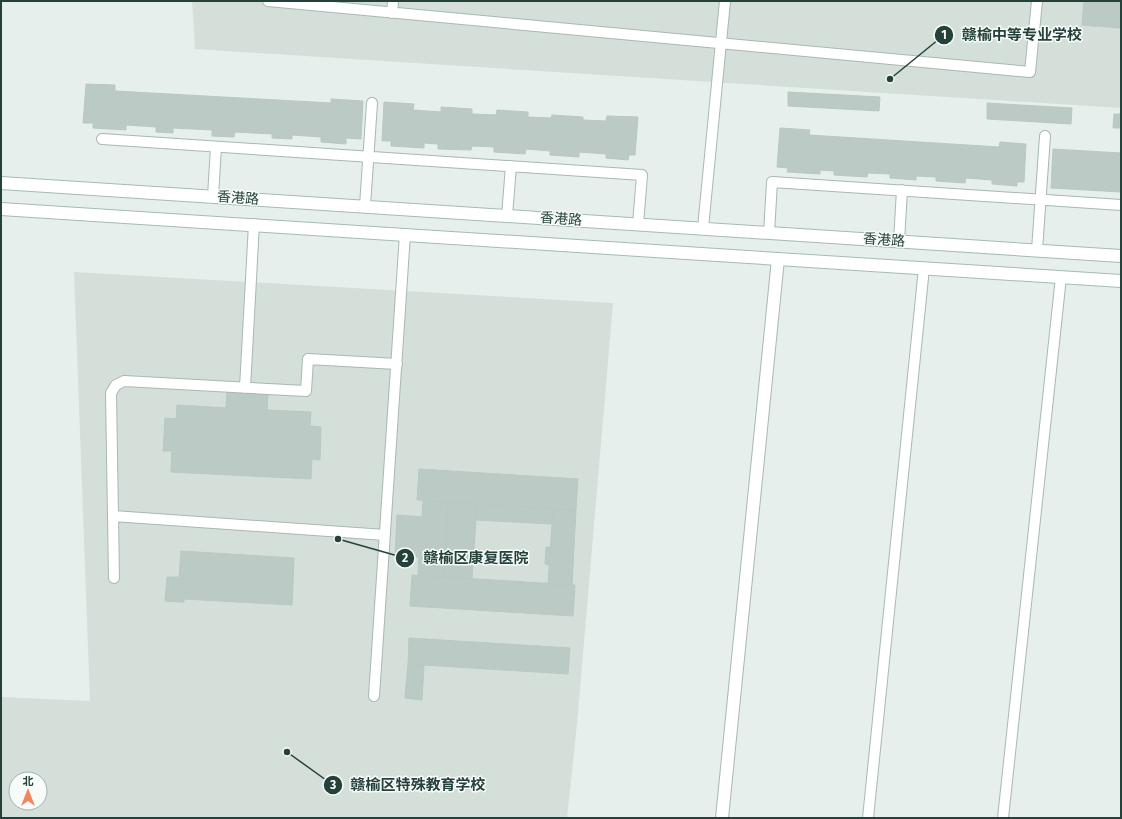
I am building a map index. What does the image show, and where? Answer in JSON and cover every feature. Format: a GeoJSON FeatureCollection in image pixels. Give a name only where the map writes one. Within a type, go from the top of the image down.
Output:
{"type":"FeatureCollection","features":[{"type":"Feature","properties":{"kind":"main road","name":"香港路"},"geometry":{"type":"LineString","coordinates":[[1,183],[1121,256]]}},
{"type":"Feature","properties":{"kind":"main road","name":"香港路"},"geometry":{"type":"LineString","coordinates":[[1,209],[254,224],[1121,281]]}},
{"type":"Feature","properties":{"kind":"main road"},"geometry":{"type":"LineString","coordinates":[[722,818],[778,259]]}},
{"type":"Feature","properties":{"kind":"lane"},"geometry":{"type":"LineString","coordinates":[[268,1],[1030,72],[1037,1]]}},
{"type":"Feature","properties":{"kind":"lane"},"geometry":{"type":"LineString","coordinates":[[392,13],[393,1]]}},
{"type":"Feature","properties":{"kind":"lane"},"geometry":{"type":"LineString","coordinates":[[703,228],[725,1]]}},
{"type":"Feature","properties":{"kind":"lane"},"geometry":{"type":"LineString","coordinates":[[365,206],[372,103]]}},
{"type":"Feature","properties":{"kind":"lane"},"geometry":{"type":"LineString","coordinates":[[1037,250],[1045,136]]}},
{"type":"Feature","properties":{"kind":"lane"},"geometry":{"type":"LineString","coordinates":[[102,139],[642,175],[638,224]]}},
{"type":"Feature","properties":{"kind":"lane"},"geometry":{"type":"LineString","coordinates":[[213,196],[216,147]]}},
{"type":"Feature","properties":{"kind":"lane"},"geometry":{"type":"LineString","coordinates":[[507,216],[510,166]]}},
{"type":"Feature","properties":{"kind":"lane"},"geometry":{"type":"LineString","coordinates":[[769,233],[772,182],[1121,205]]}},
{"type":"Feature","properties":{"kind":"lane"},"geometry":{"type":"LineString","coordinates":[[898,241],[902,190]]}},
{"type":"Feature","properties":{"kind":"lane"},"geometry":{"type":"LineString","coordinates":[[245,388],[254,224]]}},
{"type":"Feature","properties":{"kind":"lane"},"geometry":{"type":"LineString","coordinates":[[374,696],[406,234]]}},
{"type":"Feature","properties":{"kind":"lane"},"geometry":{"type":"LineString","coordinates":[[868,818],[924,268]]}},
{"type":"Feature","properties":{"kind":"lane"},"geometry":{"type":"LineString","coordinates":[[1003,818],[1061,277]]}},
{"type":"Feature","properties":{"kind":"lane"},"geometry":{"type":"LineString","coordinates":[[114,578],[111,393],[116,385],[124,381],[306,391],[308,359],[397,364]]}},
{"type":"Feature","properties":{"kind":"lane"},"geometry":{"type":"LineString","coordinates":[[113,516],[385,535]]}},
{"type":"Feature","properties":{"kind":"shaded area"},"geometry":{"type":"Polygon","coordinates":[[[192,1],[1121,1],[1121,108],[195,49],[192,1]]]}},
{"type":"Feature","properties":{"kind":"shaded area"},"geometry":{"type":"Polygon","coordinates":[[[74,272],[613,303],[577,724],[567,818],[1,818],[2,697],[90,701],[74,272]]]}},
{"type":"Feature","properties":{"kind":"building"},"geometry":{"type":"Polygon","coordinates":[[[1084,1],[1121,1],[1121,28],[1082,25],[1084,1]]]}},
{"type":"Feature","properties":{"kind":"building"},"geometry":{"type":"Polygon","coordinates":[[[86,84],[115,85],[115,91],[331,103],[331,99],[363,101],[361,139],[346,138],[346,144],[321,142],[321,137],[292,135],[292,139],[272,138],[272,134],[235,132],[234,137],[212,136],[212,130],[173,128],[173,133],[156,132],[156,127],[126,125],[126,130],[93,128],[93,123],[83,123],[86,84]]]}},
{"type":"Feature","properties":{"kind":"building"},"geometry":{"type":"Polygon","coordinates":[[[788,92],[880,97],[879,111],[788,106],[788,92]]]}},
{"type":"Feature","properties":{"kind":"building"},"geometry":{"type":"Polygon","coordinates":[[[384,102],[414,104],[413,110],[441,112],[441,107],[472,109],[472,114],[496,115],[497,110],[528,112],[528,117],[551,118],[552,115],[583,117],[583,120],[606,121],[607,116],[638,117],[635,155],[629,155],[628,160],[606,158],[606,154],[579,152],[579,157],[550,155],[550,151],[526,149],[525,154],[494,152],[494,147],[472,146],[471,150],[438,149],[438,144],[424,143],[424,148],[391,146],[391,141],[382,141],[384,102]]]}},
{"type":"Feature","properties":{"kind":"building"},"geometry":{"type":"Polygon","coordinates":[[[987,103],[1072,108],[1071,124],[987,119],[987,103]]]}},
{"type":"Feature","properties":{"kind":"building"},"geometry":{"type":"Polygon","coordinates":[[[1114,114],[1121,114],[1121,128],[1113,128],[1114,114]]]}},
{"type":"Feature","properties":{"kind":"building"},"geometry":{"type":"Polygon","coordinates":[[[780,128],[810,130],[809,135],[999,147],[1000,142],[1026,144],[1024,182],[1017,182],[1017,186],[992,184],[992,180],[966,178],[965,183],[936,181],[936,177],[916,176],[916,180],[890,178],[890,174],[868,173],[867,177],[834,175],[834,171],[820,170],[820,174],[787,172],[788,168],[777,167],[780,128]]]}},
{"type":"Feature","properties":{"kind":"building"},"geometry":{"type":"Polygon","coordinates":[[[1053,149],[1121,153],[1121,192],[1051,188],[1053,149]]]}},
{"type":"Feature","properties":{"kind":"building"},"geometry":{"type":"Polygon","coordinates":[[[227,392],[268,394],[267,410],[311,412],[310,426],[321,427],[320,460],[312,459],[311,479],[171,472],[172,451],[163,451],[165,418],[176,419],[177,405],[226,408],[227,392]]]}},
{"type":"Feature","properties":{"kind":"building"},"geometry":{"type":"Polygon","coordinates":[[[419,469],[578,479],[576,510],[417,500],[419,469]]]}},
{"type":"Feature","properties":{"kind":"building"},"geometry":{"type":"Polygon","coordinates":[[[423,501],[448,502],[444,577],[418,576],[419,557],[395,556],[397,515],[422,517],[423,501]]]}},
{"type":"Feature","properties":{"kind":"building"},"geometry":{"type":"Polygon","coordinates":[[[448,502],[477,504],[472,579],[444,577],[448,502]]]}},
{"type":"Feature","properties":{"kind":"building"},"geometry":{"type":"Polygon","coordinates":[[[477,504],[553,509],[551,524],[476,520],[477,504]]]}},
{"type":"Feature","properties":{"kind":"building"},"geometry":{"type":"Polygon","coordinates":[[[553,509],[576,510],[572,585],[548,584],[553,509]]]}},
{"type":"Feature","properties":{"kind":"building"},"geometry":{"type":"Polygon","coordinates":[[[546,547],[550,547],[549,565],[545,564],[546,547]]]}},
{"type":"Feature","properties":{"kind":"building"},"geometry":{"type":"Polygon","coordinates":[[[181,551],[294,558],[292,605],[184,599],[184,602],[165,601],[167,577],[179,577],[181,551]]]}},
{"type":"Feature","properties":{"kind":"building"},"geometry":{"type":"Polygon","coordinates":[[[412,575],[575,585],[573,616],[410,606],[412,575]]]}},
{"type":"Feature","properties":{"kind":"building"},"geometry":{"type":"Polygon","coordinates":[[[409,638],[570,648],[568,674],[408,664],[409,638]]]}},
{"type":"Feature","properties":{"kind":"building"},"geometry":{"type":"Polygon","coordinates":[[[408,664],[424,665],[422,700],[405,698],[408,664]]]}},
{"type":"Feature","properties":{"kind":"place","name":"赣榆中等专业学校"},"geometry":{"type":"Point","coordinates":[890,79]}},
{"type":"Feature","properties":{"kind":"place","name":"赣榆区康复医院"},"geometry":{"type":"Point","coordinates":[338,539]}},
{"type":"Feature","properties":{"kind":"place","name":"赣榆区特殊教育学校"},"geometry":{"type":"Point","coordinates":[287,752]}}]}
